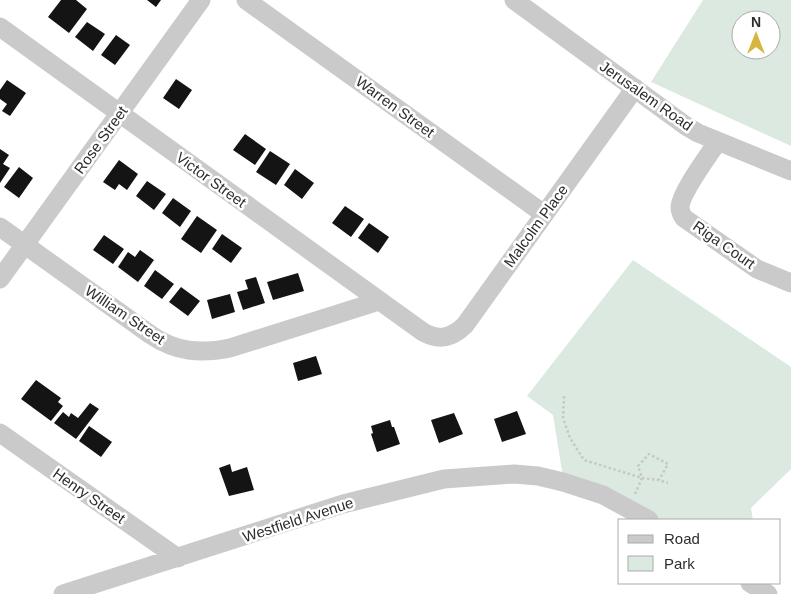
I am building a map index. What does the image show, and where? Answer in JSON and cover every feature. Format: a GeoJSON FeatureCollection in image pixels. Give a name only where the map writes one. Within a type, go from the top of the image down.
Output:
{"type":"FeatureCollection","features":[{"type":"Feature","properties":{"kind":"street","name":"Rose Street"},"geometry":{"type":"LineString","coordinates":[[0,279],[201,0]]}},
{"type":"Feature","properties":{"kind":"street","name":"Warren Street"},"geometry":{"type":"LineString","coordinates":[[246,0],[544,214]]}},
{"type":"Feature","properties":{"kind":"street","name":"Jerusalem Road"},"geometry":{"type":"LineString","coordinates":[[514,0],[686,126],[791,171]]}},
{"type":"Feature","properties":{"kind":"street","name":"Victor Street"},"geometry":{"type":"LineString","coordinates":[[0,27],[423,332]]}},
{"type":"Feature","properties":{"kind":"street","name":"Malcolm Place"},"geometry":{"type":"LineString","coordinates":[[423,332],[431,337],[449,337],[457,333],[465,325],[634,88]]}},
{"type":"Feature","properties":{"kind":"street","name":"Riga Court"},"geometry":{"type":"LineString","coordinates":[[718,141],[683,196],[680,208],[681,213],[684,218],[757,269],[791,283]]}},
{"type":"Feature","properties":{"kind":"street","name":"William Street"},"geometry":{"type":"LineString","coordinates":[[0,227],[158,340],[175,348],[193,352],[212,352],[230,348],[379,301]]}},
{"type":"Feature","properties":{"kind":"street","name":"Henry Street"},"geometry":{"type":"LineString","coordinates":[[0,433],[178,558]]}},
{"type":"Feature","properties":{"kind":"street","name":"Westfield Avenue"},"geometry":{"type":"LineString","coordinates":[[64,594],[343,504],[444,479],[514,474],[538,476],[603,495],[647,519]]}},
{"type":"Feature","properties":{"kind":"path"},"geometry":{"type":"LineString","coordinates":[[564,396],[563,418],[570,438],[584,460],[642,478],[668,482]]}},
{"type":"Feature","properties":{"kind":"path"},"geometry":{"type":"LineString","coordinates":[[642,478],[638,466],[648,454],[668,464],[660,480]]}},
{"type":"Feature","properties":{"kind":"green space"},"geometry":{"type":"Polygon","coordinates":[[[703,0],[791,0],[791,146],[651,82],[703,0]]]}},
{"type":"Feature","properties":{"kind":"green space"},"geometry":{"type":"Polygon","coordinates":[[[633,260],[791,367],[791,469],[751,508],[753,519],[647,519],[563,482],[553,415],[527,396],[633,260]]]}},
{"type":"Feature","properties":{"kind":"building"},"geometry":{"type":"Polygon","coordinates":[[[61,0],[76,0],[87,9],[69,33],[48,17],[61,0]]]}},
{"type":"Feature","properties":{"kind":"building"},"geometry":{"type":"Polygon","coordinates":[[[147,0],[161,0],[156,7],[147,0]]]}},
{"type":"Feature","properties":{"kind":"building"},"geometry":{"type":"Polygon","coordinates":[[[87,22],[105,34],[93,51],[75,37],[87,22]]]}},
{"type":"Feature","properties":{"kind":"building"},"geometry":{"type":"Polygon","coordinates":[[[116,35],[130,45],[115,65],[101,55],[116,35]]]}},
{"type":"Feature","properties":{"kind":"building"},"geometry":{"type":"Polygon","coordinates":[[[176,79],[192,90],[179,109],[163,98],[176,79]]]}},
{"type":"Feature","properties":{"kind":"building"},"geometry":{"type":"Polygon","coordinates":[[[7,80],[26,93],[10,116],[2,111],[7,104],[0,99],[0,90],[7,80]]]}},
{"type":"Feature","properties":{"kind":"building"},"geometry":{"type":"Polygon","coordinates":[[[245,134],[266,149],[255,165],[233,150],[245,134]]]}},
{"type":"Feature","properties":{"kind":"building"},"geometry":{"type":"Polygon","coordinates":[[[0,149],[9,155],[3,164],[10,168],[0,183],[0,149]]]}},
{"type":"Feature","properties":{"kind":"building"},"geometry":{"type":"Polygon","coordinates":[[[270,151],[290,164],[276,185],[256,172],[270,151]]]}},
{"type":"Feature","properties":{"kind":"building"},"geometry":{"type":"Polygon","coordinates":[[[119,160],[138,174],[127,190],[119,184],[115,190],[103,182],[119,160]]]}},
{"type":"Feature","properties":{"kind":"building"},"geometry":{"type":"Polygon","coordinates":[[[19,167],[33,178],[19,198],[4,187],[19,167]]]}},
{"type":"Feature","properties":{"kind":"building"},"geometry":{"type":"Polygon","coordinates":[[[295,169],[314,183],[302,199],[284,185],[295,169]]]}},
{"type":"Feature","properties":{"kind":"building"},"geometry":{"type":"Polygon","coordinates":[[[147,181],[166,194],[154,210],[136,196],[147,181]]]}},
{"type":"Feature","properties":{"kind":"building"},"geometry":{"type":"Polygon","coordinates":[[[173,198],[191,211],[180,227],[162,213],[173,198]]]}},
{"type":"Feature","properties":{"kind":"building"},"geometry":{"type":"Polygon","coordinates":[[[345,206],[364,219],[351,237],[332,223],[345,206]]]}},
{"type":"Feature","properties":{"kind":"building"},"geometry":{"type":"Polygon","coordinates":[[[197,216],[217,230],[201,253],[181,239],[197,216]]]}},
{"type":"Feature","properties":{"kind":"building"},"geometry":{"type":"Polygon","coordinates":[[[369,223],[389,237],[378,253],[358,238],[369,223]]]}},
{"type":"Feature","properties":{"kind":"building"},"geometry":{"type":"Polygon","coordinates":[[[222,234],[242,248],[231,263],[212,249],[222,234]]]}},
{"type":"Feature","properties":{"kind":"building"},"geometry":{"type":"Polygon","coordinates":[[[104,235],[124,249],[113,264],[93,250],[104,235]]]}},
{"type":"Feature","properties":{"kind":"building"},"geometry":{"type":"Polygon","coordinates":[[[140,250],[154,260],[138,282],[118,267],[128,252],[135,257],[140,250]]]}},
{"type":"Feature","properties":{"kind":"building"},"geometry":{"type":"Polygon","coordinates":[[[155,270],[174,284],[162,299],[144,286],[155,270]]]}},
{"type":"Feature","properties":{"kind":"building"},"geometry":{"type":"Polygon","coordinates":[[[298,273],[304,291],[273,300],[267,282],[298,273]]]}},
{"type":"Feature","properties":{"kind":"building"},"geometry":{"type":"Polygon","coordinates":[[[256,277],[265,303],[243,310],[237,292],[248,289],[245,280],[256,277]]]}},
{"type":"Feature","properties":{"kind":"building"},"geometry":{"type":"Polygon","coordinates":[[[181,287],[200,301],[188,316],[169,302],[181,287]]]}},
{"type":"Feature","properties":{"kind":"building"},"geometry":{"type":"Polygon","coordinates":[[[230,294],[235,312],[212,319],[207,300],[230,294]]]}},
{"type":"Feature","properties":{"kind":"building"},"geometry":{"type":"Polygon","coordinates":[[[316,356],[322,374],[298,381],[293,363],[316,356]]]}},
{"type":"Feature","properties":{"kind":"building"},"geometry":{"type":"Polygon","coordinates":[[[36,380],[61,398],[58,402],[63,406],[51,421],[21,399],[36,380]]]}},
{"type":"Feature","properties":{"kind":"building"},"geometry":{"type":"Polygon","coordinates":[[[90,403],[99,409],[76,439],[54,423],[63,412],[69,417],[71,413],[78,418],[90,403]]]}},
{"type":"Feature","properties":{"kind":"building"},"geometry":{"type":"Polygon","coordinates":[[[517,411],[526,434],[502,442],[494,419],[517,411]]]}},
{"type":"Feature","properties":{"kind":"building"},"geometry":{"type":"Polygon","coordinates":[[[454,413],[463,434],[439,443],[431,420],[454,413]]]}},
{"type":"Feature","properties":{"kind":"building"},"geometry":{"type":"Polygon","coordinates":[[[390,420],[400,444],[377,452],[371,434],[373,433],[371,426],[390,420]]]}},
{"type":"Feature","properties":{"kind":"building"},"geometry":{"type":"Polygon","coordinates":[[[89,426],[112,442],[101,457],[79,441],[89,426]]]}},
{"type":"Feature","properties":{"kind":"building"},"geometry":{"type":"Polygon","coordinates":[[[230,464],[232,472],[247,467],[254,490],[229,496],[219,468],[230,464]]]}}]}
